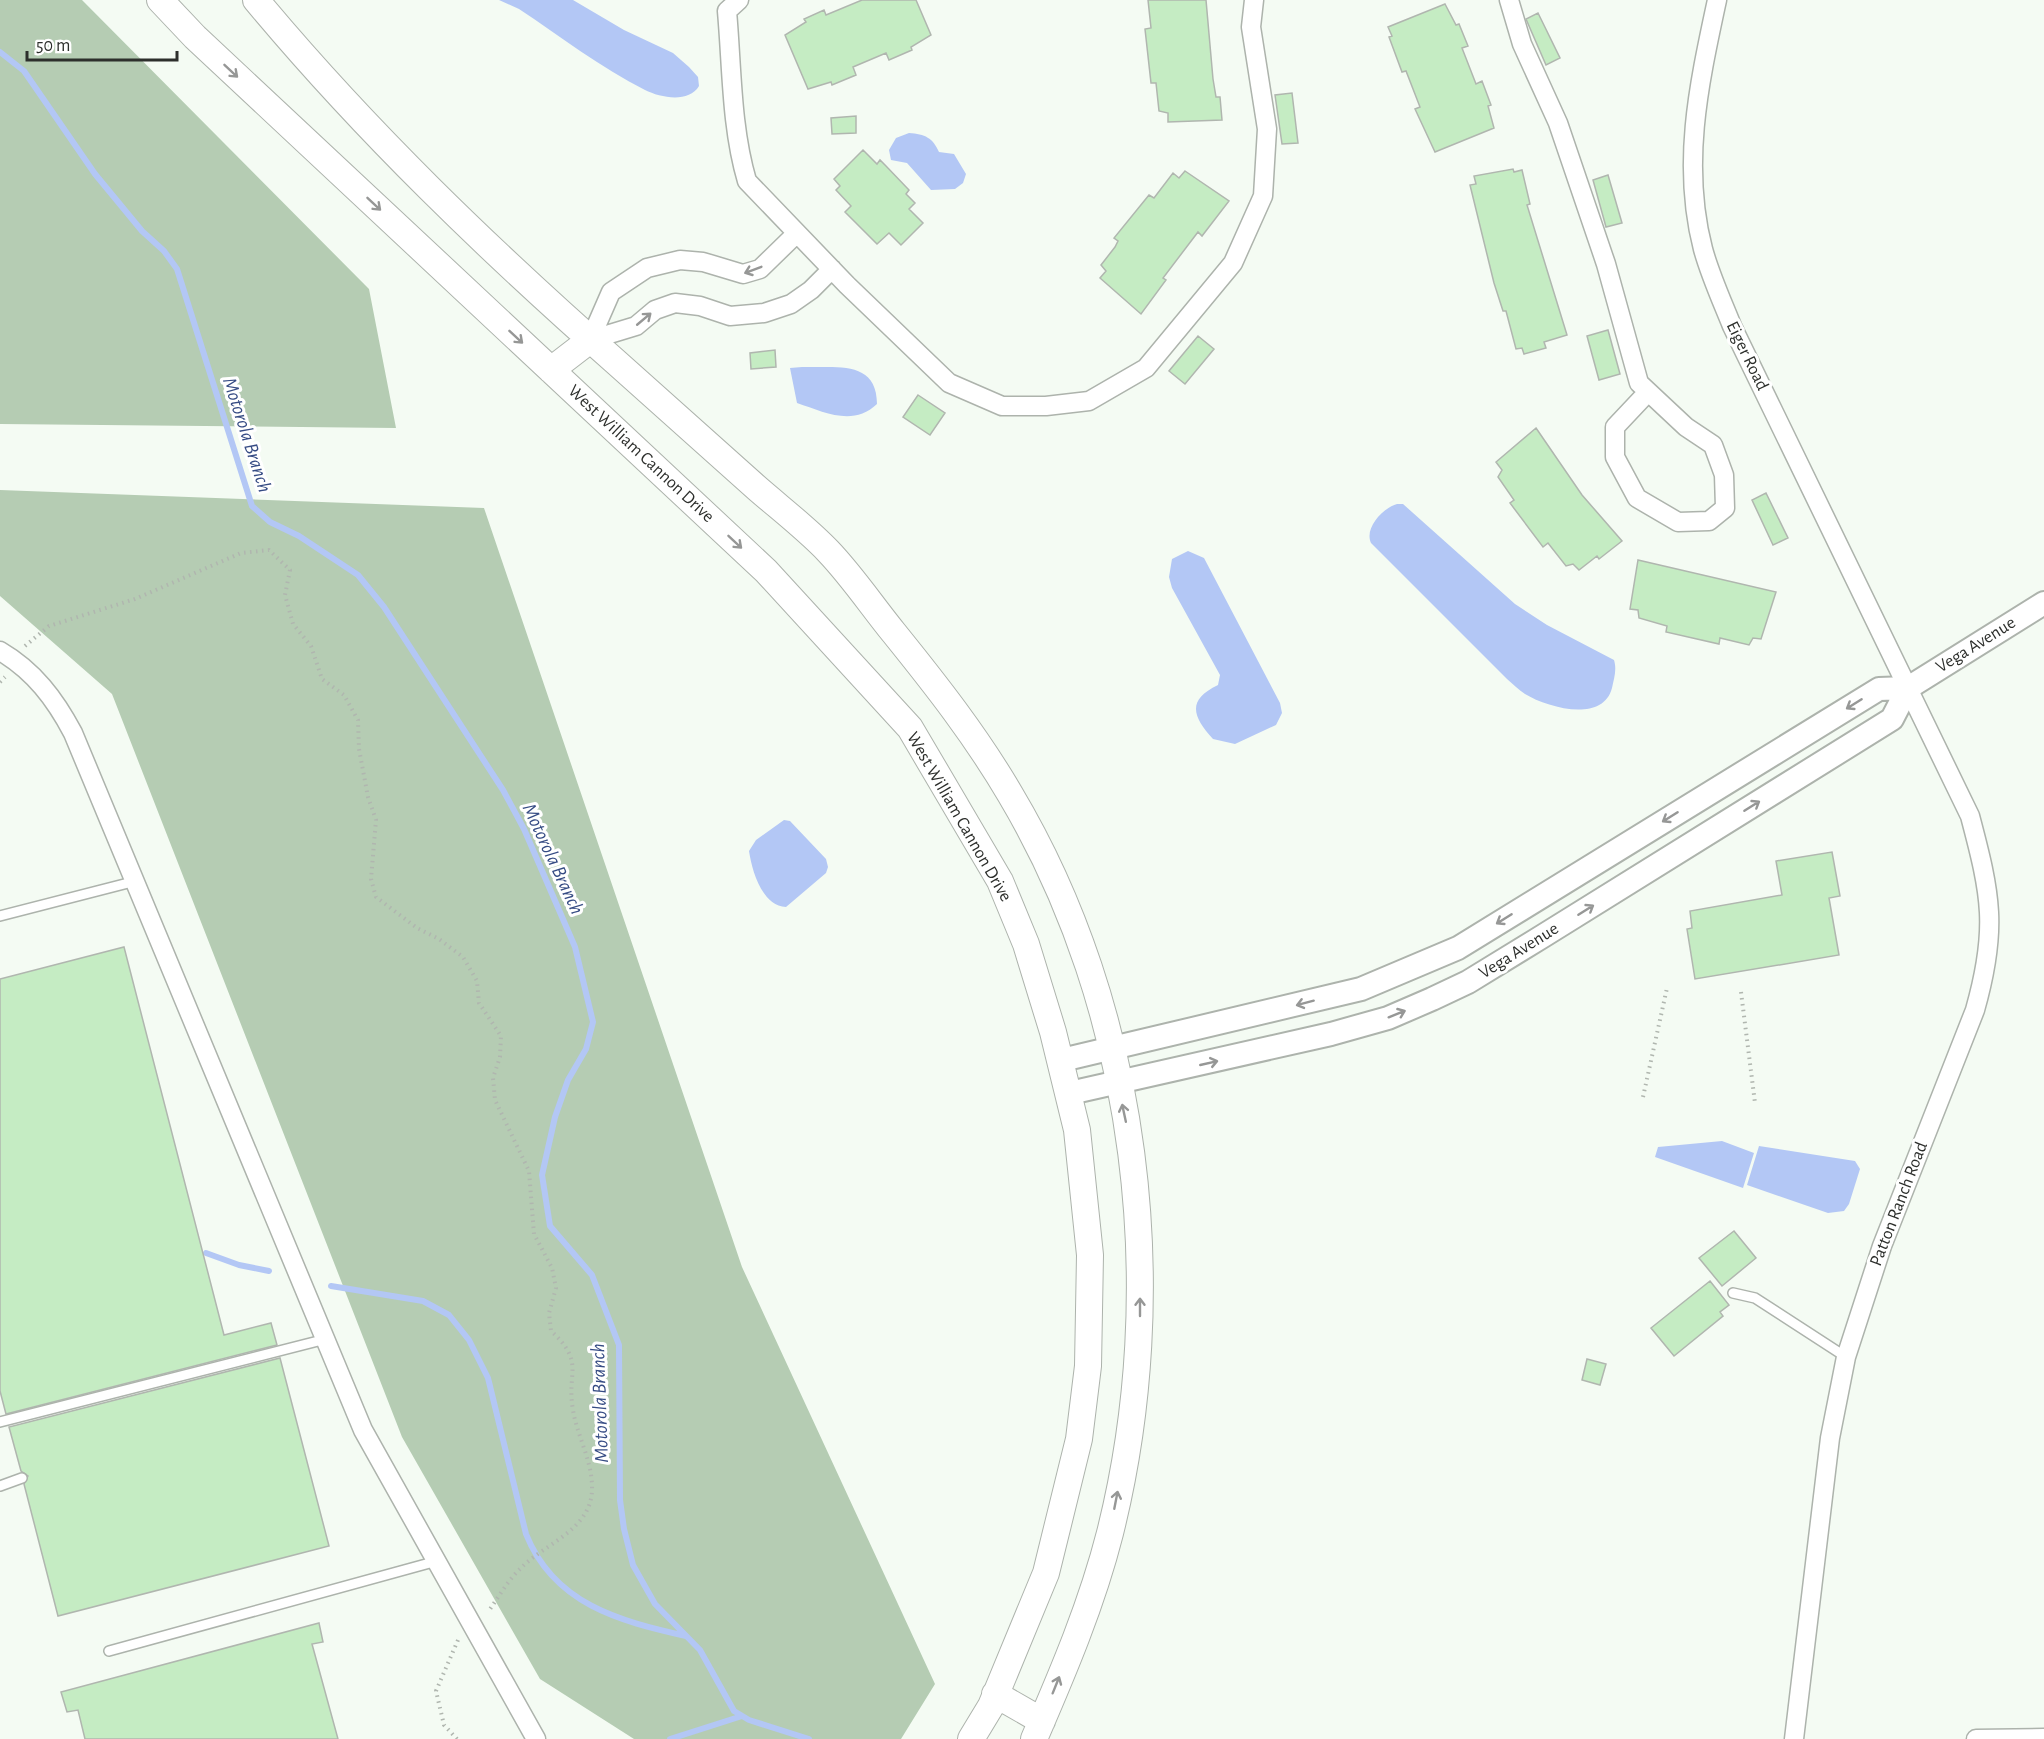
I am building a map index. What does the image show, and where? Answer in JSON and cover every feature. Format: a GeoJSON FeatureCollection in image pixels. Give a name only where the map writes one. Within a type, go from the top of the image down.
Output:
{"type":"FeatureCollection","features":[{"type":"Feature","properties":{"kind":"main road","name":"West William Cannon Drive"},"geometry":{"type":"LineString","coordinates":[[160,0],[195,38],[766,571],[910,728],[1000,880],[1026,944],[1070,1093],[1084,1179],[1090,1255],[1085,1386],[1078,1438],[1046,1573],[995,1694],[971,1739]]}},
{"type":"Feature","properties":{"kind":"main road"},"geometry":{"type":"LineString","coordinates":[[256,0],[316,72],[392,153],[590,340],[828,551],[952,705],[1013,798],[1048,868],[1091,977],[1126,1121],[1139,1235],[1140,1316],[1136,1383],[1128,1443],[1110,1532],[1089,1604],[1038,1730],[995,1694]]}},
{"type":"Feature","properties":{"kind":"main road"},"geometry":{"type":"LineString","coordinates":[[551,370],[590,340]]}},
{"type":"Feature","properties":{"kind":"street"},"geometry":{"type":"LineString","coordinates":[[740,0],[727,11],[742,163],[747,181],[832,270],[949,382],[1002,406],[1046,406],[1089,401],[1146,368],[1233,263],[1263,196],[1267,129],[1251,27],[1254,0]]}},
{"type":"Feature","properties":{"kind":"street"},"geometry":{"type":"LineString","coordinates":[[1509,0],[1521,44],[1562,133],[1606,264],[1639,383],[1686,428],[1713,445],[1724,475],[1725,508],[1709,521],[1678,522],[1638,498],[1615,457],[1615,427],[1648,392]]}},
{"type":"Feature","properties":{"kind":"street","name":"Eiger Road"},"geometry":{"type":"LineString","coordinates":[[1717,0],[1698,91],[1693,131],[1693,192],[1703,251],[1732,326],[1908,688]]}},
{"type":"Feature","properties":{"kind":"street"},"geometry":{"type":"LineString","coordinates":[[590,340],[611,292],[647,268],[680,260],[704,262],[743,274],[760,269],[797,233]]}},
{"type":"Feature","properties":{"kind":"street"},"geometry":{"type":"LineString","coordinates":[[590,340],[636,326],[655,310],[675,303],[700,306],[730,316],[764,313],[791,304],[811,290],[832,270]]}},
{"type":"Feature","properties":{"kind":"street","name":"Vega Avenue"},"geometry":{"type":"LineString","coordinates":[[1062,1060],[1341,994],[1410,969],[1458,948],[1879,689],[1908,688],[2044,603]]}},
{"type":"Feature","properties":{"kind":"street"},"geometry":{"type":"LineString","coordinates":[[0,651],[31,673],[60,708],[78,744],[363,1430],[536,1739]]}},
{"type":"Feature","properties":{"kind":"street","name":"Vega Avenue"},"geometry":{"type":"LineString","coordinates":[[1070,1093],[1306,1040],[1388,1018],[1468,982],[1892,719],[1908,688]]}},
{"type":"Feature","properties":{"kind":"street","name":"Patton Ranch Road"},"geometry":{"type":"LineString","coordinates":[[1794,1739],[1830,1438],[1846,1357],[1882,1246],[1975,1010],[1985,973],[1990,941],[1991,909],[1987,878],[1970,816],[1908,688]]}},
{"type":"Feature","properties":{"kind":"street"},"geometry":{"type":"LineString","coordinates":[[1977,1739],[2044,1738]]}},
{"type":"Feature","properties":{"kind":"lane"},"geometry":{"type":"LineString","coordinates":[[0,916],[136,881]]}},
{"type":"Feature","properties":{"kind":"lane"},"geometry":{"type":"LineString","coordinates":[[1733,1293],[1755,1298],[1846,1357]]}},
{"type":"Feature","properties":{"kind":"lane"},"geometry":{"type":"LineString","coordinates":[[0,1422],[326,1339]]}},
{"type":"Feature","properties":{"kind":"lane"},"geometry":{"type":"LineString","coordinates":[[0,1486],[22,1478]]}},
{"type":"Feature","properties":{"kind":"lane"},"geometry":{"type":"LineString","coordinates":[[109,1651],[437,1561]]}},
{"type":"Feature","properties":{"kind":"path"},"geometry":{"type":"LineString","coordinates":[[25,646],[49,626],[135,599],[241,553],[269,550],[290,570],[285,595],[293,624],[311,646],[322,679],[344,695],[358,720],[359,749],[368,797],[376,820],[371,879],[376,897],[417,928],[439,939],[463,957],[477,981],[479,1003],[501,1036],[500,1057],[493,1078],[495,1100],[529,1171],[534,1234],[552,1268],[556,1288],[549,1313],[551,1331],[568,1346],[574,1372],[571,1393],[573,1411],[587,1460],[592,1491],[581,1522],[521,1567],[488,1612]]}},
{"type":"Feature","properties":{"kind":"path"},"geometry":{"type":"LineString","coordinates":[[0,681],[4,678]]}},
{"type":"Feature","properties":{"kind":"path"},"geometry":{"type":"LineString","coordinates":[[1642,1097],[1667,988]]}},
{"type":"Feature","properties":{"kind":"path"},"geometry":{"type":"LineString","coordinates":[[1742,992],[1755,1103]]}},
{"type":"Feature","properties":{"kind":"path"},"geometry":{"type":"LineString","coordinates":[[457,1739],[444,1725],[436,1691],[441,1674],[458,1640]]}},
{"type":"Feature","properties":{"kind":"green space"},"geometry":{"type":"Polygon","coordinates":[[[0,0],[82,0],[369,289],[396,428],[0,424],[0,0]]]}},
{"type":"Feature","properties":{"kind":"green space"},"geometry":{"type":"Polygon","coordinates":[[[0,490],[484,508],[742,1267],[935,1684],[901,1739],[634,1739],[540,1679],[402,1437],[112,694],[0,596],[0,490]]]}},
{"type":"Feature","properties":{"kind":"water"},"geometry":{"type":"Polygon","coordinates":[[[499,0],[573,0],[624,30],[673,53],[698,77],[699,86],[689,95],[682,97],[666,97],[652,93],[597,62],[519,9],[499,0]]]}},
{"type":"Feature","properties":{"kind":"water"},"geometry":{"type":"Polygon","coordinates":[[[909,133],[920,134],[928,138],[939,152],[954,154],[966,174],[963,183],[955,189],[931,190],[907,163],[891,160],[889,150],[896,138],[909,133]]]}},
{"type":"Feature","properties":{"kind":"water"},"geometry":{"type":"Polygon","coordinates":[[[840,367],[862,373],[870,379],[875,390],[877,404],[858,415],[838,416],[797,403],[790,368],[840,367]]]}},
{"type":"Feature","properties":{"kind":"water"},"geometry":{"type":"Polygon","coordinates":[[[1397,504],[1403,504],[1515,604],[1547,625],[1614,660],[1614,677],[1607,699],[1598,706],[1587,709],[1560,707],[1525,694],[1507,679],[1371,543],[1370,531],[1376,519],[1397,504]]]}},
{"type":"Feature","properties":{"kind":"water"},"geometry":{"type":"Polygon","coordinates":[[[1188,551],[1204,558],[1280,703],[1282,713],[1276,725],[1235,744],[1213,739],[1197,716],[1197,703],[1208,691],[1218,685],[1220,675],[1172,588],[1169,577],[1172,559],[1188,551]]]}},
{"type":"Feature","properties":{"kind":"water"},"geometry":{"type":"Polygon","coordinates":[[[784,820],[790,821],[826,859],[828,867],[826,873],[786,907],[771,901],[765,894],[756,877],[749,851],[756,840],[784,820]]]}},
{"type":"Feature","properties":{"kind":"water"},"geometry":{"type":"Polygon","coordinates":[[[1722,1141],[1754,1153],[1743,1188],[1655,1157],[1658,1147],[1722,1141]]]}},
{"type":"Feature","properties":{"kind":"water"},"geometry":{"type":"Polygon","coordinates":[[[1759,1146],[1855,1161],[1860,1169],[1849,1204],[1844,1211],[1828,1213],[1747,1185],[1759,1146]]]}},
{"type":"Feature","properties":{"kind":"building"},"geometry":{"type":"Polygon","coordinates":[[[862,0],[916,0],[931,35],[911,47],[912,50],[889,60],[886,53],[853,67],[856,75],[832,85],[831,82],[808,89],[785,35],[806,22],[804,19],[824,10],[826,15],[862,0]]]}},
{"type":"Feature","properties":{"kind":"building"},"geometry":{"type":"Polygon","coordinates":[[[1148,0],[1206,0],[1213,79],[1216,97],[1220,97],[1222,120],[1168,122],[1168,113],[1159,111],[1156,83],[1151,83],[1145,29],[1151,28],[1148,0]]]}},
{"type":"Feature","properties":{"kind":"building"},"geometry":{"type":"Polygon","coordinates":[[[1445,4],[1456,25],[1459,24],[1468,46],[1462,48],[1476,84],[1482,81],[1491,105],[1488,106],[1494,128],[1435,152],[1415,109],[1420,107],[1406,71],[1402,72],[1389,37],[1392,36],[1388,27],[1445,4]]]}},
{"type":"Feature","properties":{"kind":"building"},"geometry":{"type":"Polygon","coordinates":[[[1538,13],[1560,58],[1546,65],[1526,19],[1538,13]]]}},
{"type":"Feature","properties":{"kind":"building"},"geometry":{"type":"Polygon","coordinates":[[[1292,93],[1298,143],[1282,144],[1275,95],[1292,93]]]}},
{"type":"Feature","properties":{"kind":"building"},"geometry":{"type":"Polygon","coordinates":[[[856,116],[856,133],[832,134],[831,118],[856,116]]]}},
{"type":"Feature","properties":{"kind":"building"},"geometry":{"type":"Polygon","coordinates":[[[863,150],[877,164],[880,160],[909,190],[906,194],[915,203],[909,209],[923,223],[901,245],[889,233],[877,244],[845,212],[851,206],[836,190],[840,186],[834,179],[863,150]]]}},
{"type":"Feature","properties":{"kind":"building"},"geometry":{"type":"Polygon","coordinates":[[[1513,169],[1514,172],[1522,170],[1530,204],[1527,205],[1567,335],[1544,342],[1546,348],[1524,354],[1522,348],[1516,349],[1506,311],[1503,311],[1494,283],[1470,185],[1476,184],[1474,176],[1513,169]]]}},
{"type":"Feature","properties":{"kind":"building"},"geometry":{"type":"Polygon","coordinates":[[[1185,171],[1229,201],[1202,236],[1198,232],[1163,278],[1166,280],[1141,314],[1100,278],[1106,271],[1101,265],[1118,241],[1114,238],[1149,195],[1154,198],[1173,173],[1179,178],[1185,171]]]}},
{"type":"Feature","properties":{"kind":"building"},"geometry":{"type":"Polygon","coordinates":[[[1608,175],[1622,223],[1606,227],[1593,180],[1608,175]]]}},
{"type":"Feature","properties":{"kind":"building"},"geometry":{"type":"Polygon","coordinates":[[[1608,330],[1620,374],[1599,380],[1587,336],[1608,330]]]}},
{"type":"Feature","properties":{"kind":"building"},"geometry":{"type":"Polygon","coordinates":[[[1198,336],[1214,349],[1185,384],[1169,371],[1198,336]]]}},
{"type":"Feature","properties":{"kind":"building"},"geometry":{"type":"Polygon","coordinates":[[[775,350],[776,367],[751,369],[750,353],[775,350]]]}},
{"type":"Feature","properties":{"kind":"building"},"geometry":{"type":"Polygon","coordinates":[[[918,395],[945,413],[930,435],[903,417],[918,395]]]}},
{"type":"Feature","properties":{"kind":"building"},"geometry":{"type":"Polygon","coordinates":[[[1536,428],[1582,495],[1622,541],[1599,559],[1597,556],[1579,570],[1573,564],[1566,566],[1548,543],[1543,547],[1510,503],[1514,500],[1498,477],[1502,470],[1496,462],[1536,428]]]}},
{"type":"Feature","properties":{"kind":"building"},"geometry":{"type":"Polygon","coordinates":[[[1766,493],[1788,538],[1773,545],[1752,500],[1766,493]]]}},
{"type":"Feature","properties":{"kind":"building"},"geometry":{"type":"Polygon","coordinates":[[[1638,560],[1776,592],[1761,639],[1753,638],[1749,645],[1720,638],[1719,644],[1666,632],[1667,626],[1639,618],[1638,610],[1630,609],[1638,560]]]}},
{"type":"Feature","properties":{"kind":"building"},"geometry":{"type":"Polygon","coordinates":[[[1832,852],[1840,896],[1829,898],[1839,955],[1695,979],[1687,929],[1692,928],[1690,911],[1782,895],[1776,861],[1832,852]]]}},
{"type":"Feature","properties":{"kind":"building"},"geometry":{"type":"Polygon","coordinates":[[[124,947],[224,1335],[271,1323],[277,1345],[6,1414],[0,1391],[0,979],[124,947]]]}},
{"type":"Feature","properties":{"kind":"building"},"geometry":{"type":"Polygon","coordinates":[[[1734,1231],[1756,1258],[1722,1286],[1699,1258],[1734,1231]]]}},
{"type":"Feature","properties":{"kind":"building"},"geometry":{"type":"Polygon","coordinates":[[[1710,1281],[1729,1305],[1720,1312],[1723,1316],[1674,1356],[1651,1328],[1710,1281]]]}},
{"type":"Feature","properties":{"kind":"building"},"geometry":{"type":"Polygon","coordinates":[[[280,1358],[329,1546],[58,1616],[24,1484],[28,1476],[21,1471],[9,1427],[280,1358]]]}},
{"type":"Feature","properties":{"kind":"building"},"geometry":{"type":"Polygon","coordinates":[[[1587,1359],[1606,1364],[1600,1385],[1582,1380],[1587,1359]]]}},
{"type":"Feature","properties":{"kind":"building"},"geometry":{"type":"Polygon","coordinates":[[[319,1623],[323,1642],[312,1644],[338,1739],[85,1739],[78,1710],[67,1712],[61,1692],[319,1623]]]}},
{"type":"Feature","properties":{"kind":"waterway","name":"Motorola Branch"},"geometry":{"type":"LineString","coordinates":[[0,52],[24,71],[95,174],[142,231],[164,251],[177,269],[252,506],[270,522],[299,536],[358,575],[384,607],[503,790],[524,829],[575,947],[593,1022],[586,1049],[568,1080],[555,1117],[542,1175],[550,1226],[592,1275],[619,1345],[620,1500],[633,1565],[655,1604],[700,1650],[734,1711],[749,1720],[809,1739]]}},
{"type":"Feature","properties":{"kind":"waterway"},"geometry":{"type":"LineString","coordinates":[[206,1253],[239,1265],[269,1271]]}},
{"type":"Feature","properties":{"kind":"waterway"},"geometry":{"type":"LineString","coordinates":[[331,1286],[423,1301],[449,1315],[469,1340],[488,1378],[526,1534],[538,1558],[553,1577],[591,1606],[637,1624],[686,1636]]}},
{"type":"Feature","properties":{"kind":"waterway"},"geometry":{"type":"LineString","coordinates":[[670,1739],[742,1716]]}}]}
